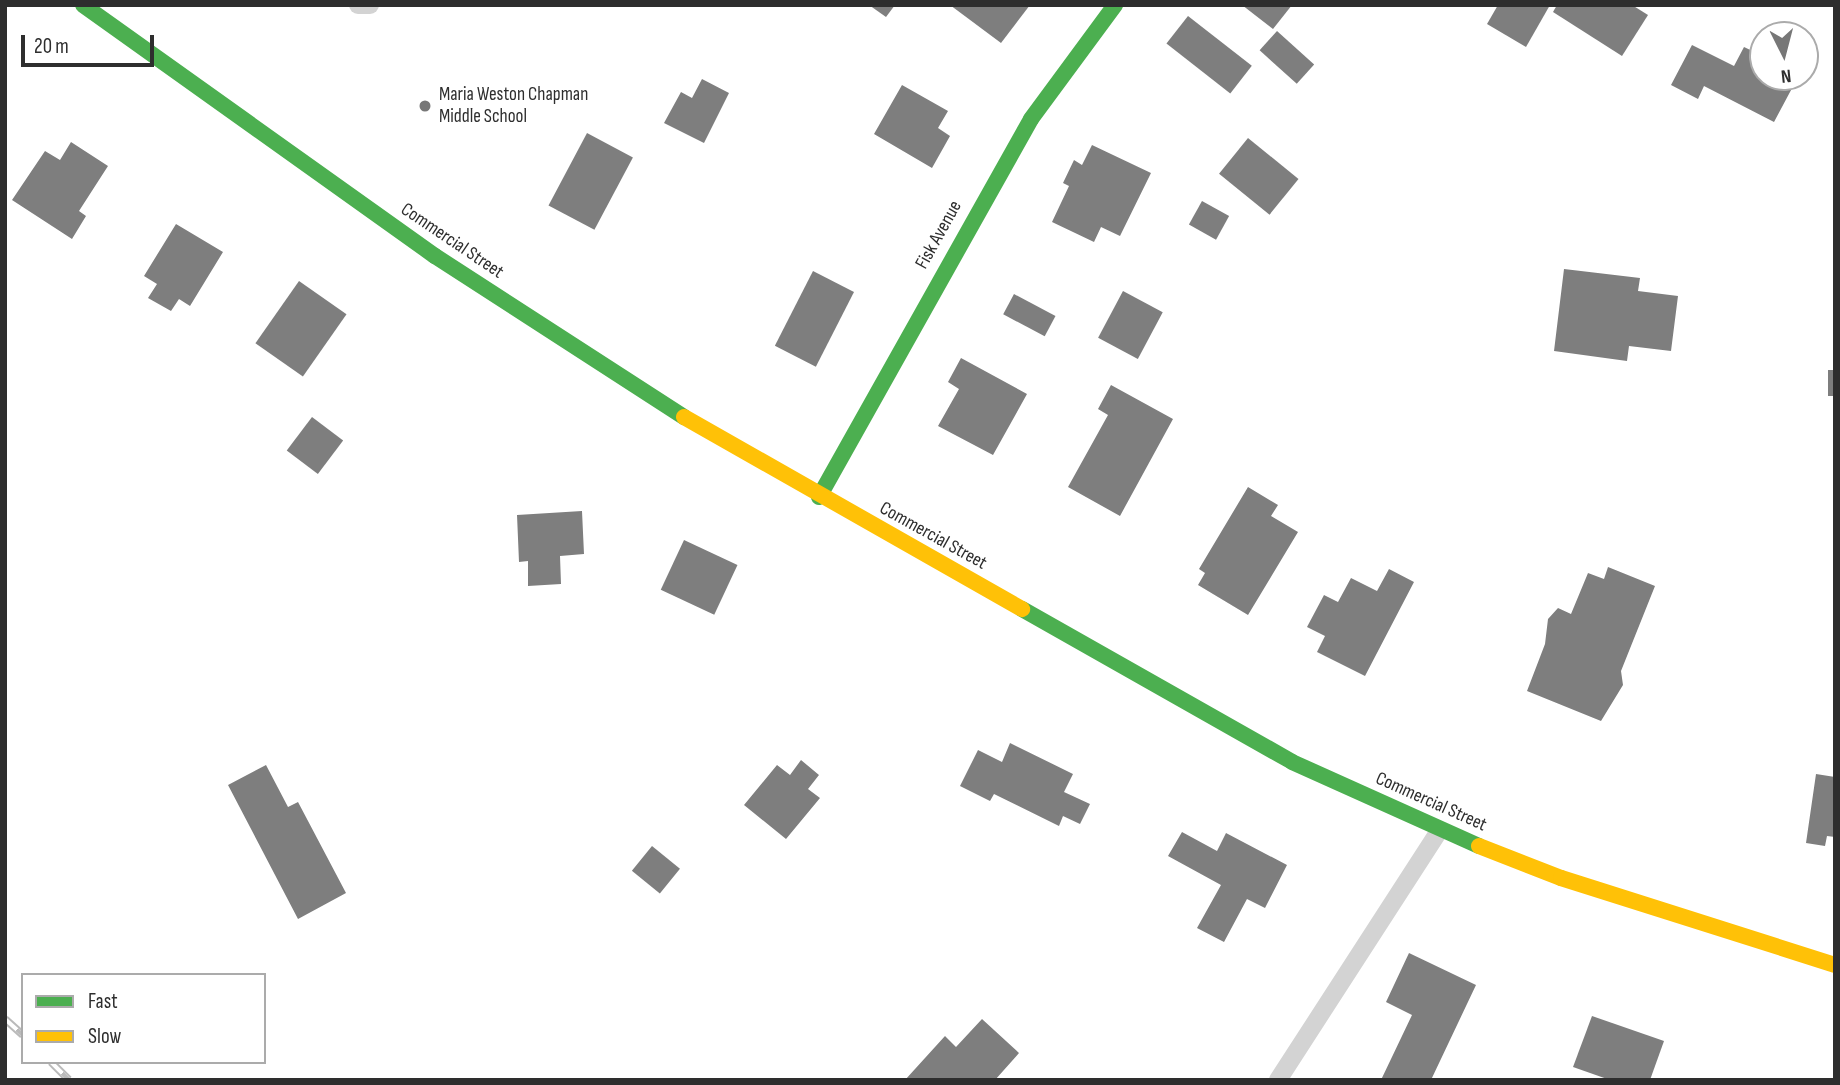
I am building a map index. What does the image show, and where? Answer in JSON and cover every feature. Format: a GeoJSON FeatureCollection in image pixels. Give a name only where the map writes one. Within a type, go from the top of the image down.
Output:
{"type":"FeatureCollection","features":[{"type":"Feature","properties":{"kind":"main road","name":"Commercial Street"},"geometry":{"type":"LineString","coordinates":[[83,5],[445,263],[662,405],[819,497],[1292,762],[1439,831],[1561,878],[1835,965]]}},
{"type":"Feature","properties":{"kind":"main road","name":"Fisk Avenue"},"geometry":{"type":"LineString","coordinates":[[819,497],[980,204],[1031,119],[1115,5]]}},
{"type":"Feature","properties":{"kind":"lane"},"geometry":{"type":"LineString","coordinates":[[358,5],[370,5]]}},
{"type":"Feature","properties":{"kind":"lane"},"geometry":{"type":"LineString","coordinates":[[1279,1080],[1439,831]]}},
{"type":"Feature","properties":{"kind":"building"},"geometry":{"type":"Polygon","coordinates":[[[869,5],[895,5],[886,17],[869,5]]]}},
{"type":"Feature","properties":{"kind":"building"},"geometry":{"type":"Polygon","coordinates":[[[950,5],[1030,5],[1001,43],[950,5]]]}},
{"type":"Feature","properties":{"kind":"building"},"geometry":{"type":"Polygon","coordinates":[[[1242,5],[1292,5],[1273,29],[1242,5]]]}},
{"type":"Feature","properties":{"kind":"building"},"geometry":{"type":"Polygon","coordinates":[[[1498,5],[1550,5],[1526,47],[1487,24],[1498,5]]]}},
{"type":"Feature","properties":{"kind":"building"},"geometry":{"type":"Polygon","coordinates":[[[1557,5],[1632,5],[1648,15],[1622,56],[1553,12],[1557,5]]]}},
{"type":"Feature","properties":{"kind":"building"},"geometry":{"type":"Polygon","coordinates":[[[1188,16],[1252,66],[1230,93],[1166,44],[1188,16]]]}},
{"type":"Feature","properties":{"kind":"building"},"geometry":{"type":"Polygon","coordinates":[[[1277,31],[1314,64],[1297,84],[1260,50],[1277,31]]]}},
{"type":"Feature","properties":{"kind":"building"},"geometry":{"type":"Polygon","coordinates":[[[1692,45],[1734,66],[1744,47],[1749,49],[1749,91],[1791,91],[1774,122],[1704,86],[1698,99],[1671,85],[1692,45]]]}},
{"type":"Feature","properties":{"kind":"building"},"geometry":{"type":"Polygon","coordinates":[[[702,79],[729,93],[704,143],[664,123],[681,92],[692,98],[702,79]]]}},
{"type":"Feature","properties":{"kind":"building"},"geometry":{"type":"Polygon","coordinates":[[[902,85],[948,111],[938,128],[950,136],[932,168],[874,134],[902,85]]]}},
{"type":"Feature","properties":{"kind":"building"},"geometry":{"type":"Polygon","coordinates":[[[587,133],[633,157],[594,230],[549,205],[587,133]]]}},
{"type":"Feature","properties":{"kind":"building"},"geometry":{"type":"Polygon","coordinates":[[[1248,138],[1299,179],[1270,215],[1219,174],[1248,138]]]}},
{"type":"Feature","properties":{"kind":"building"},"geometry":{"type":"Polygon","coordinates":[[[71,142],[108,166],[79,211],[86,216],[72,239],[12,200],[45,151],[60,160],[71,142]]]}},
{"type":"Feature","properties":{"kind":"building"},"geometry":{"type":"Polygon","coordinates":[[[1092,145],[1151,173],[1120,236],[1101,227],[1094,242],[1052,222],[1069,186],[1063,183],[1074,160],[1082,165],[1092,145]]]}},
{"type":"Feature","properties":{"kind":"building"},"geometry":{"type":"Polygon","coordinates":[[[1202,201],[1229,216],[1216,240],[1189,225],[1202,201]]]}},
{"type":"Feature","properties":{"kind":"building"},"geometry":{"type":"Polygon","coordinates":[[[176,224],[223,252],[190,306],[179,299],[171,311],[148,298],[157,284],[144,276],[176,224]]]}},
{"type":"Feature","properties":{"kind":"building"},"geometry":{"type":"Polygon","coordinates":[[[1564,269],[1640,278],[1638,291],[1678,296],[1671,351],[1629,346],[1627,361],[1554,351],[1564,269]]]}},
{"type":"Feature","properties":{"kind":"building"},"geometry":{"type":"Polygon","coordinates":[[[813,271],[854,292],[816,367],[775,346],[813,271]]]}},
{"type":"Feature","properties":{"kind":"building"},"geometry":{"type":"Polygon","coordinates":[[[299,281],[347,314],[303,377],[255,343],[299,281]]]}},
{"type":"Feature","properties":{"kind":"building"},"geometry":{"type":"Polygon","coordinates":[[[1123,291],[1163,312],[1138,359],[1098,338],[1123,291]]]}},
{"type":"Feature","properties":{"kind":"building"},"geometry":{"type":"Polygon","coordinates":[[[1014,294],[1055,316],[1045,336],[1003,314],[1014,294]]]}},
{"type":"Feature","properties":{"kind":"building"},"geometry":{"type":"Polygon","coordinates":[[[961,358],[1027,394],[993,455],[938,426],[959,389],[948,382],[961,358]]]}},
{"type":"Feature","properties":{"kind":"building"},"geometry":{"type":"Polygon","coordinates":[[[1828,370],[1835,370],[1835,396],[1828,396],[1828,370]]]}},
{"type":"Feature","properties":{"kind":"building"},"geometry":{"type":"Polygon","coordinates":[[[1111,385],[1173,419],[1120,516],[1068,487],[1108,415],[1098,409],[1111,385]]]}},
{"type":"Feature","properties":{"kind":"building"},"geometry":{"type":"Polygon","coordinates":[[[312,417],[343,440],[318,474],[287,451],[312,417]]]}},
{"type":"Feature","properties":{"kind":"building"},"geometry":{"type":"Polygon","coordinates":[[[1248,487],[1278,505],[1271,516],[1298,532],[1248,615],[1198,585],[1205,573],[1199,569],[1248,487]]]}},
{"type":"Feature","properties":{"kind":"building"},"geometry":{"type":"Polygon","coordinates":[[[582,511],[584,554],[560,556],[561,584],[528,586],[528,561],[519,562],[517,515],[582,511]]]}},
{"type":"Feature","properties":{"kind":"building"},"geometry":{"type":"Polygon","coordinates":[[[684,540],[737,565],[714,615],[661,590],[684,540]]]}},
{"type":"Feature","properties":{"kind":"building"},"geometry":{"type":"Polygon","coordinates":[[[1608,567],[1655,586],[1621,671],[1623,685],[1601,721],[1527,691],[1545,644],[1548,619],[1558,608],[1571,614],[1588,573],[1604,579],[1608,567]]]}},
{"type":"Feature","properties":{"kind":"building"},"geometry":{"type":"Polygon","coordinates":[[[1389,569],[1414,582],[1365,676],[1317,652],[1325,636],[1307,627],[1324,595],[1338,602],[1351,578],[1377,591],[1389,569]]]}},
{"type":"Feature","properties":{"kind":"building"},"geometry":{"type":"Polygon","coordinates":[[[1010,743],[1073,774],[1064,792],[1090,804],[1080,824],[1063,816],[1059,826],[994,794],[990,801],[960,786],[978,750],[1002,762],[1010,743]]]}},
{"type":"Feature","properties":{"kind":"building"},"geometry":{"type":"Polygon","coordinates":[[[801,760],[819,775],[808,789],[820,798],[786,839],[744,805],[777,765],[790,775],[801,760]]]}},
{"type":"Feature","properties":{"kind":"building"},"geometry":{"type":"Polygon","coordinates":[[[266,765],[288,807],[298,802],[346,893],[298,919],[228,785],[266,765]]]}},
{"type":"Feature","properties":{"kind":"building"},"geometry":{"type":"Polygon","coordinates":[[[1816,774],[1835,777],[1835,837],[1827,836],[1825,846],[1806,843],[1816,774]]]}},
{"type":"Feature","properties":{"kind":"building"},"geometry":{"type":"Polygon","coordinates":[[[1182,832],[1217,851],[1226,833],[1287,865],[1265,908],[1247,899],[1224,942],[1197,928],[1221,885],[1168,856],[1182,832]]]}},
{"type":"Feature","properties":{"kind":"building"},"geometry":{"type":"Polygon","coordinates":[[[652,846],[680,869],[660,894],[632,871],[652,846]]]}},
{"type":"Feature","properties":{"kind":"building"},"geometry":{"type":"Polygon","coordinates":[[[1409,953],[1476,985],[1431,1080],[1381,1080],[1412,1015],[1386,1002],[1409,953]]]}},
{"type":"Feature","properties":{"kind":"building"},"geometry":{"type":"Polygon","coordinates":[[[1592,1016],[1664,1041],[1650,1080],[1610,1080],[1573,1067],[1592,1016]]]}},
{"type":"Feature","properties":{"kind":"building"},"geometry":{"type":"Polygon","coordinates":[[[982,1019],[1019,1053],[995,1080],[905,1080],[945,1036],[956,1047],[982,1019]]]}},
{"type":"Feature","properties":{"kind":"railway"},"geometry":{"type":"LineString","coordinates":[[5,1019],[21,1033]]}},
{"type":"Feature","properties":{"kind":"railway"},"geometry":{"type":"LineString","coordinates":[[53,1064],[69,1080]]}},
{"type":"Feature","properties":{"kind":"traffic: fast"},"geometry":{"type":"LineString","coordinates":[[83,5],[435,256],[684,417]]}},
{"type":"Feature","properties":{"kind":"traffic: fast"},"geometry":{"type":"LineString","coordinates":[[819,497],[1031,119],[1115,5]]}},
{"type":"Feature","properties":{"kind":"traffic: fast"},"geometry":{"type":"LineString","coordinates":[[1022,609],[1292,762],[1479,846]]}},
{"type":"Feature","properties":{"kind":"traffic: slow"},"geometry":{"type":"LineString","coordinates":[[684,417],[1022,609]]}},
{"type":"Feature","properties":{"kind":"traffic: slow"},"geometry":{"type":"LineString","coordinates":[[1479,846],[1561,878],[1835,965]]}},
{"type":"Feature","properties":{"kind":"place","name":"Maria Weston Chapman Middle School"},"geometry":{"type":"Point","coordinates":[425,106]}}]}
